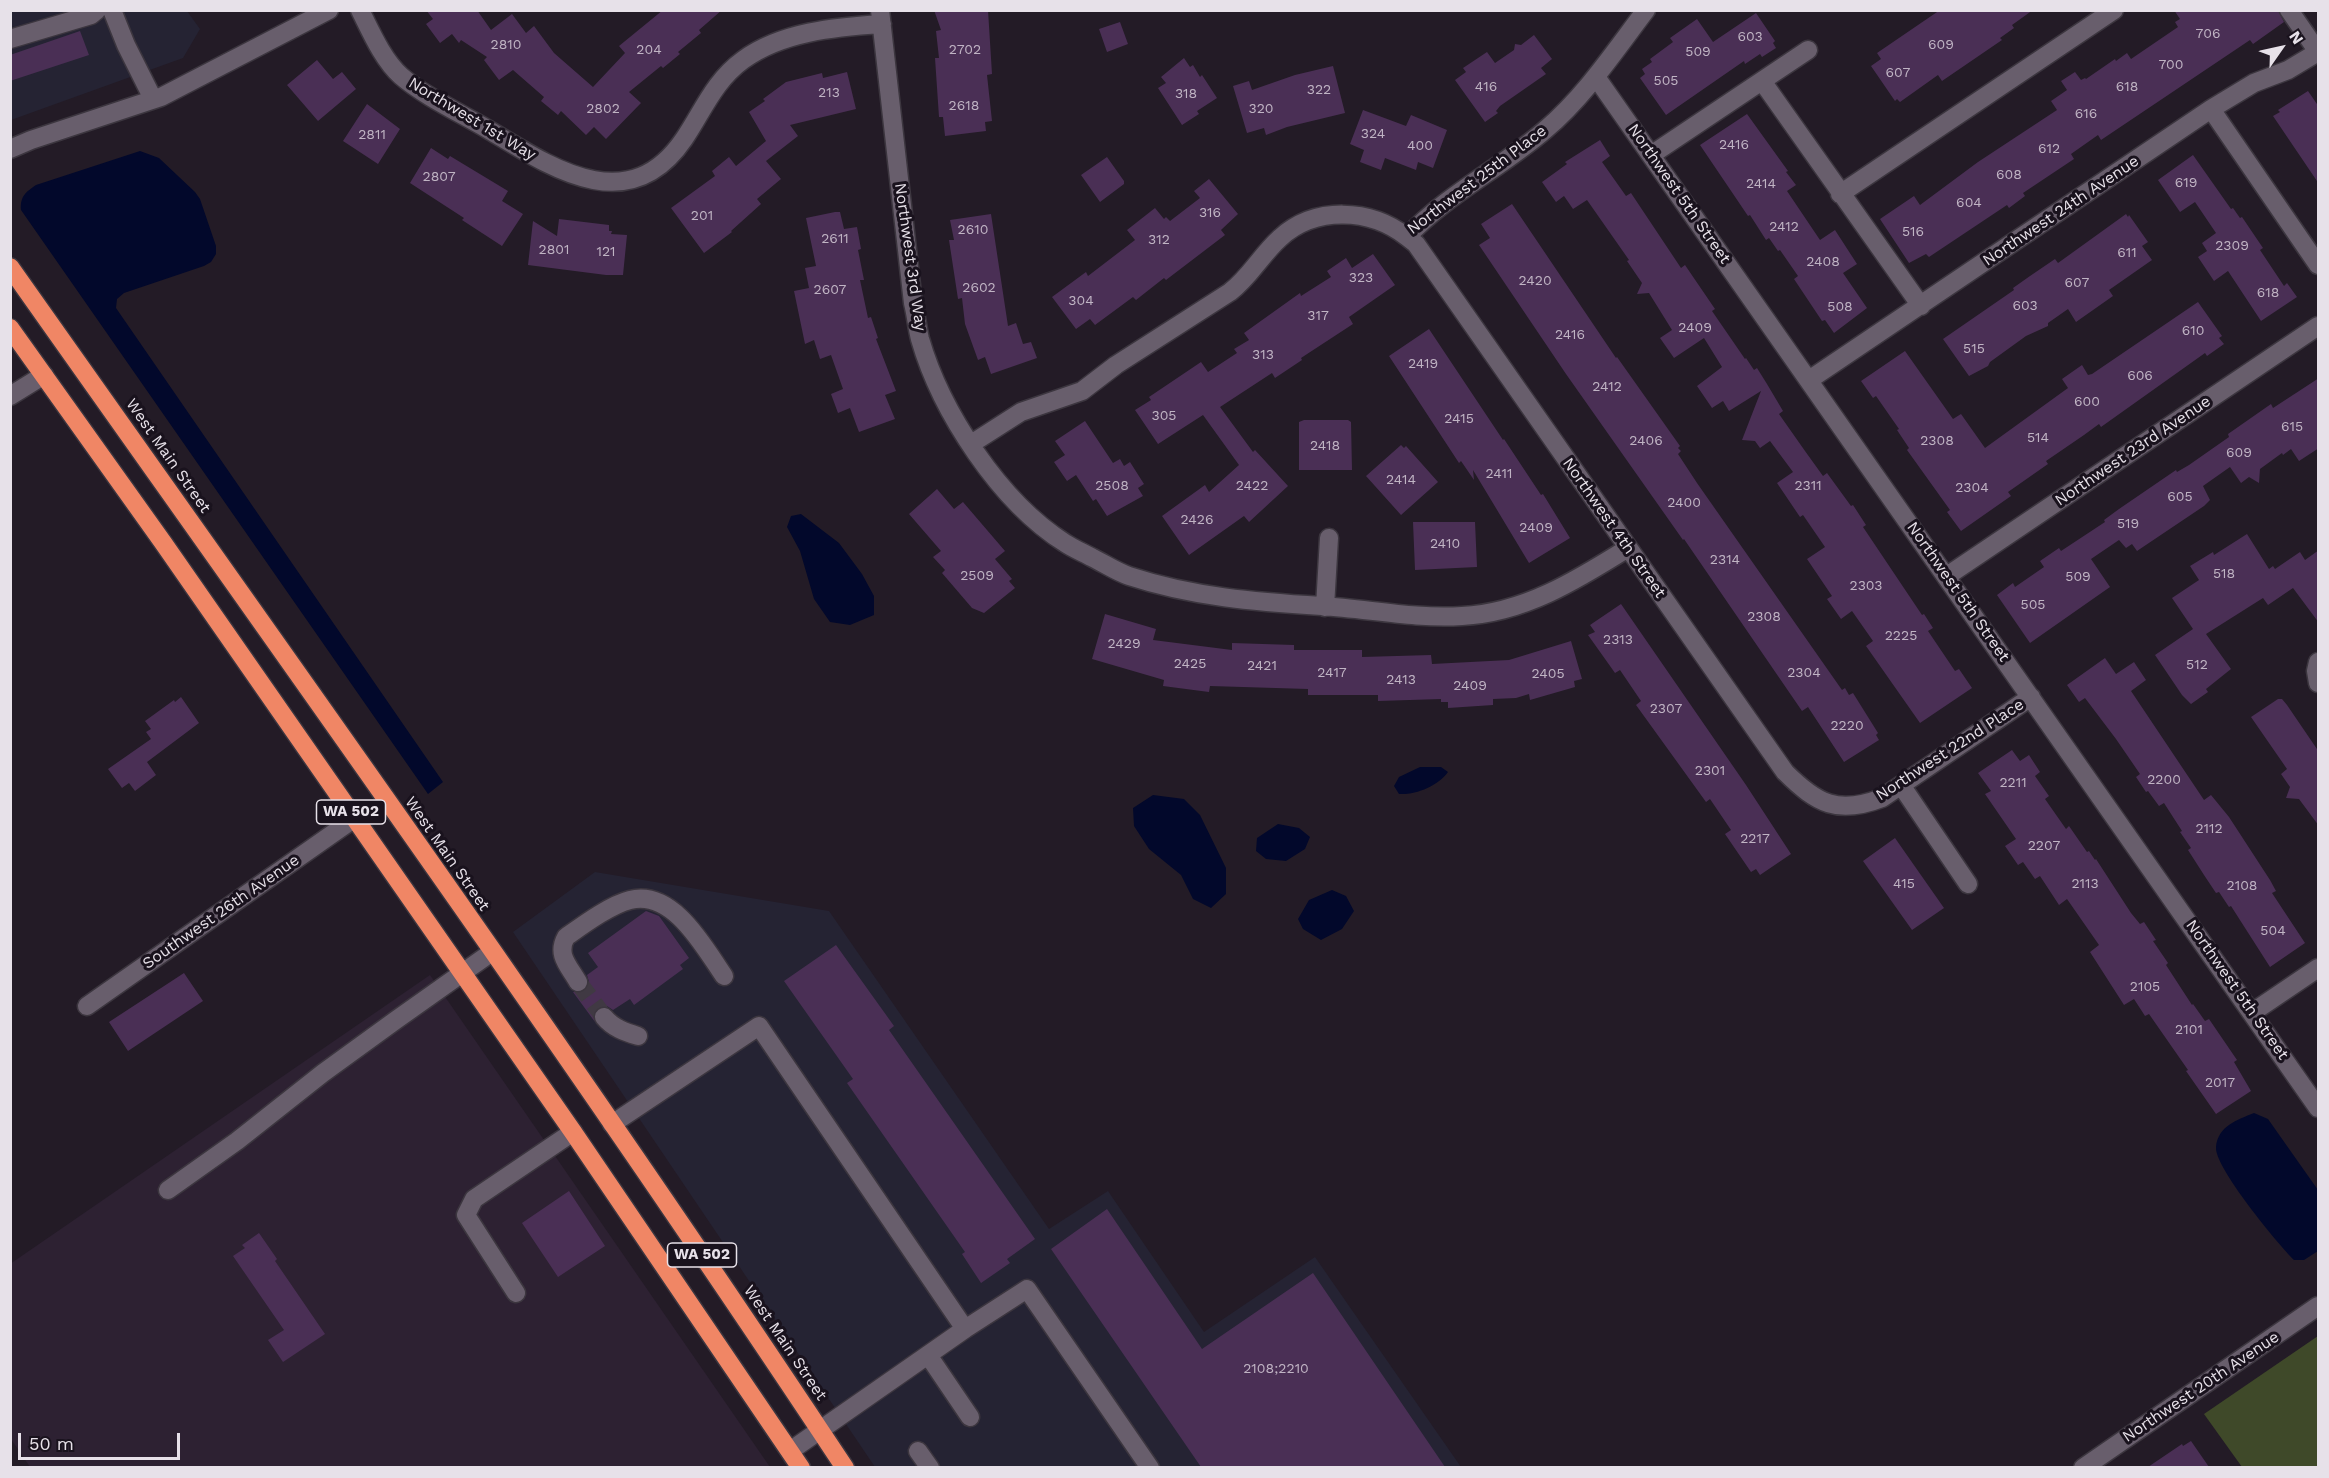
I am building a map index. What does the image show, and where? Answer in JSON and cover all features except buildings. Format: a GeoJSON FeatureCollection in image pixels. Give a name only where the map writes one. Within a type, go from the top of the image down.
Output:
{"type":"FeatureCollection","features":[{"type":"Feature","properties":{"kind":"highway","name":"West Main Street"},"geometry":{"type":"LineString","coordinates":[[10,267],[346,742],[612,1124],[845,1467]]}},
{"type":"Feature","properties":{"kind":"highway","name":"WA 502"},"geometry":{"type":"LineString","coordinates":[[10,328],[355,818],[573,1132],[801,1467]]}},
{"type":"Feature","properties":{"kind":"street"},"geometry":{"type":"LineString","coordinates":[[10,39],[91,15],[97,10]]}},
{"type":"Feature","properties":{"kind":"street"},"geometry":{"type":"LineString","coordinates":[[112,10],[126,45],[153,99]]}},
{"type":"Feature","properties":{"kind":"street"},"geometry":{"type":"LineString","coordinates":[[10,149],[153,99],[328,10]]}},
{"type":"Feature","properties":{"kind":"street","name":"Northwest 1st Way"},"geometry":{"type":"LineString","coordinates":[[360,10],[391,65],[413,85],[540,161],[572,176],[616,183],[634,179],[648,172],[671,155],[719,82],[745,59],[777,42],[793,37],[881,17]]}},
{"type":"Feature","properties":{"kind":"street","name":"Northwest 25th Place"},"geometry":{"type":"LineString","coordinates":[[971,444],[1021,412],[1082,391],[1116,364],[1230,292],[1242,283],[1265,253],[1296,226],[1325,216],[1359,216],[1394,227],[1407,237],[1440,205],[1544,132],[1570,108],[1647,10]]}},
{"type":"Feature","properties":{"kind":"street"},"geometry":{"type":"LineString","coordinates":[[1840,194],[2114,10]]}},
{"type":"Feature","properties":{"kind":"street"},"geometry":{"type":"LineString","coordinates":[[2289,10],[2318,52]]}},
{"type":"Feature","properties":{"kind":"street","name":"Northwest 3rd Way"},"geometry":{"type":"LineString","coordinates":[[881,17],[913,303],[920,339],[934,378],[971,444],[1020,508],[1064,543],[1127,576],[1199,594],[1251,602],[1415,616],[1463,616],[1502,610],[1563,588],[1628,548]]}},
{"type":"Feature","properties":{"kind":"street"},"geometry":{"type":"LineString","coordinates":[[1651,155],[1808,50]]}},
{"type":"Feature","properties":{"kind":"street","name":"Northwest 24th Avenue"},"geometry":{"type":"LineString","coordinates":[[1809,381],[2211,109],[2254,84],[2288,70],[2318,52]]}},
{"type":"Feature","properties":{"kind":"street","name":"Northwest 5th Street"},"geometry":{"type":"LineString","coordinates":[[1596,77],[2319,1108]]}},
{"type":"Feature","properties":{"kind":"street"},"geometry":{"type":"LineString","coordinates":[[1762,81],[1921,306]]}},
{"type":"Feature","properties":{"kind":"street"},"geometry":{"type":"LineString","coordinates":[[2211,109],[2319,265]]}},
{"type":"Feature","properties":{"kind":"street","name":"Northwest 4th Street"},"geometry":{"type":"LineString","coordinates":[[1407,237],[1416,244],[1785,772],[1816,798],[1834,805]]}},
{"type":"Feature","properties":{"kind":"street","name":"Northwest 23rd Avenue"},"geometry":{"type":"LineString","coordinates":[[1947,576],[2319,326]]}},
{"type":"Feature","properties":{"kind":"street"},"geometry":{"type":"LineString","coordinates":[[10,396],[44,375]]}},
{"type":"Feature","properties":{"kind":"street"},"geometry":{"type":"LineString","coordinates":[[1325,607],[1329,538]]}},
{"type":"Feature","properties":{"kind":"street","name":"Northwest 22nd Place"},"geometry":{"type":"LineString","coordinates":[[1834,805],[1850,807],[1882,798],[2031,697]]}},
{"type":"Feature","properties":{"kind":"street"},"geometry":{"type":"LineString","coordinates":[[1901,784],[1968,884]]}},
{"type":"Feature","properties":{"kind":"street","name":"Southwest 26th Avenue"},"geometry":{"type":"LineString","coordinates":[[87,1006],[355,818]]}},
{"type":"Feature","properties":{"kind":"street"},"geometry":{"type":"LineString","coordinates":[[578,982],[562,955],[561,946],[566,937],[617,905],[632,899],[651,901],[669,907],[683,920],[724,976]]}},
{"type":"Feature","properties":{"kind":"street"},"geometry":{"type":"LineString","coordinates":[[168,1190],[492,952]]}},
{"type":"Feature","properties":{"kind":"street"},"geometry":{"type":"LineString","coordinates":[[2253,1012],[2319,968]]}},
{"type":"Feature","properties":{"kind":"street"},"geometry":{"type":"LineString","coordinates":[[604,1017],[623,1032],[638,1036]]}},
{"type":"Feature","properties":{"kind":"street"},"geometry":{"type":"LineString","coordinates":[[612,1124],[759,1026],[965,1329]]}},
{"type":"Feature","properties":{"kind":"street"},"geometry":{"type":"LineString","coordinates":[[516,1293],[466,1215],[474,1199],[573,1132]]}},
{"type":"Feature","properties":{"kind":"street"},"geometry":{"type":"LineString","coordinates":[[790,1450],[1027,1288],[1150,1467]]}},
{"type":"Feature","properties":{"kind":"street","name":"Northwest 20th Avenue"},"geometry":{"type":"LineString","coordinates":[[2083,1467],[2319,1306]]}},
{"type":"Feature","properties":{"kind":"street"},"geometry":{"type":"LineString","coordinates":[[928,1355],[970,1417]]}},
{"type":"Feature","properties":{"kind":"street"},"geometry":{"type":"LineString","coordinates":[[918,1451],[930,1467]]}},
{"type":"Feature","properties":{"kind":"shaded area"},"geometry":{"type":"Polygon","coordinates":[[[11,11],[187,11],[200,29],[183,58],[11,120],[11,11]]]}},
{"type":"Feature","properties":{"kind":"shaded area"},"geometry":{"type":"Polygon","coordinates":[[[595,872],[829,911],[1049,1229],[1108,1191],[1204,1332],[1315,1257],[1461,1467],[875,1467],[513,932],[595,872]]]}},
{"type":"Feature","properties":{"kind":"shaded area"},"geometry":{"type":"Polygon","coordinates":[[[430,975],[770,1467],[30,1467],[11,1439],[10,1264],[430,975]]]}},
{"type":"Feature","properties":{"kind":"green space"},"geometry":{"type":"Polygon","coordinates":[[[2318,1336],[2318,1467],[2242,1467],[2204,1414],[2318,1336]]]}},
{"type":"Feature","properties":{"kind":"water"},"geometry":{"type":"Polygon","coordinates":[[[140,151],[159,158],[195,192],[200,199],[216,246],[216,254],[211,262],[204,266],[124,293],[117,299],[116,308],[443,782],[428,794],[21,210],[24,195],[36,185],[140,151]]]}},
{"type":"Feature","properties":{"kind":"water"},"geometry":{"type":"Polygon","coordinates":[[[801,514],[839,543],[862,574],[874,596],[874,615],[850,625],[830,622],[814,599],[800,551],[787,527],[791,516],[801,514]]]}},
{"type":"Feature","properties":{"kind":"water"},"geometry":{"type":"Polygon","coordinates":[[[1420,767],[1441,767],[1448,772],[1426,789],[1399,794],[1394,786],[1399,777],[1420,767]]]}},
{"type":"Feature","properties":{"kind":"water"},"geometry":{"type":"Polygon","coordinates":[[[1153,795],[1184,799],[1200,815],[1226,868],[1226,894],[1211,908],[1193,899],[1181,875],[1149,849],[1134,826],[1133,808],[1153,795]]]}},
{"type":"Feature","properties":{"kind":"water"},"geometry":{"type":"Polygon","coordinates":[[[1278,824],[1299,828],[1310,837],[1305,849],[1286,861],[1266,859],[1256,851],[1257,838],[1278,824]]]}},
{"type":"Feature","properties":{"kind":"water"},"geometry":{"type":"Polygon","coordinates":[[[1332,890],[1346,896],[1354,911],[1342,929],[1321,940],[1303,929],[1298,919],[1309,900],[1332,890]]]}},
{"type":"Feature","properties":{"kind":"water"},"geometry":{"type":"Polygon","coordinates":[[[2254,1113],[2268,1119],[2318,1190],[2318,1251],[2304,1260],[2294,1260],[2275,1238],[2248,1205],[2218,1157],[2216,1147],[2224,1129],[2235,1121],[2254,1113]]]}},
{"type":"Feature","properties":{"kind":"tunnel"},"geometry":{"type":"LineString","coordinates":[[578,982],[604,1017]]}}]}
